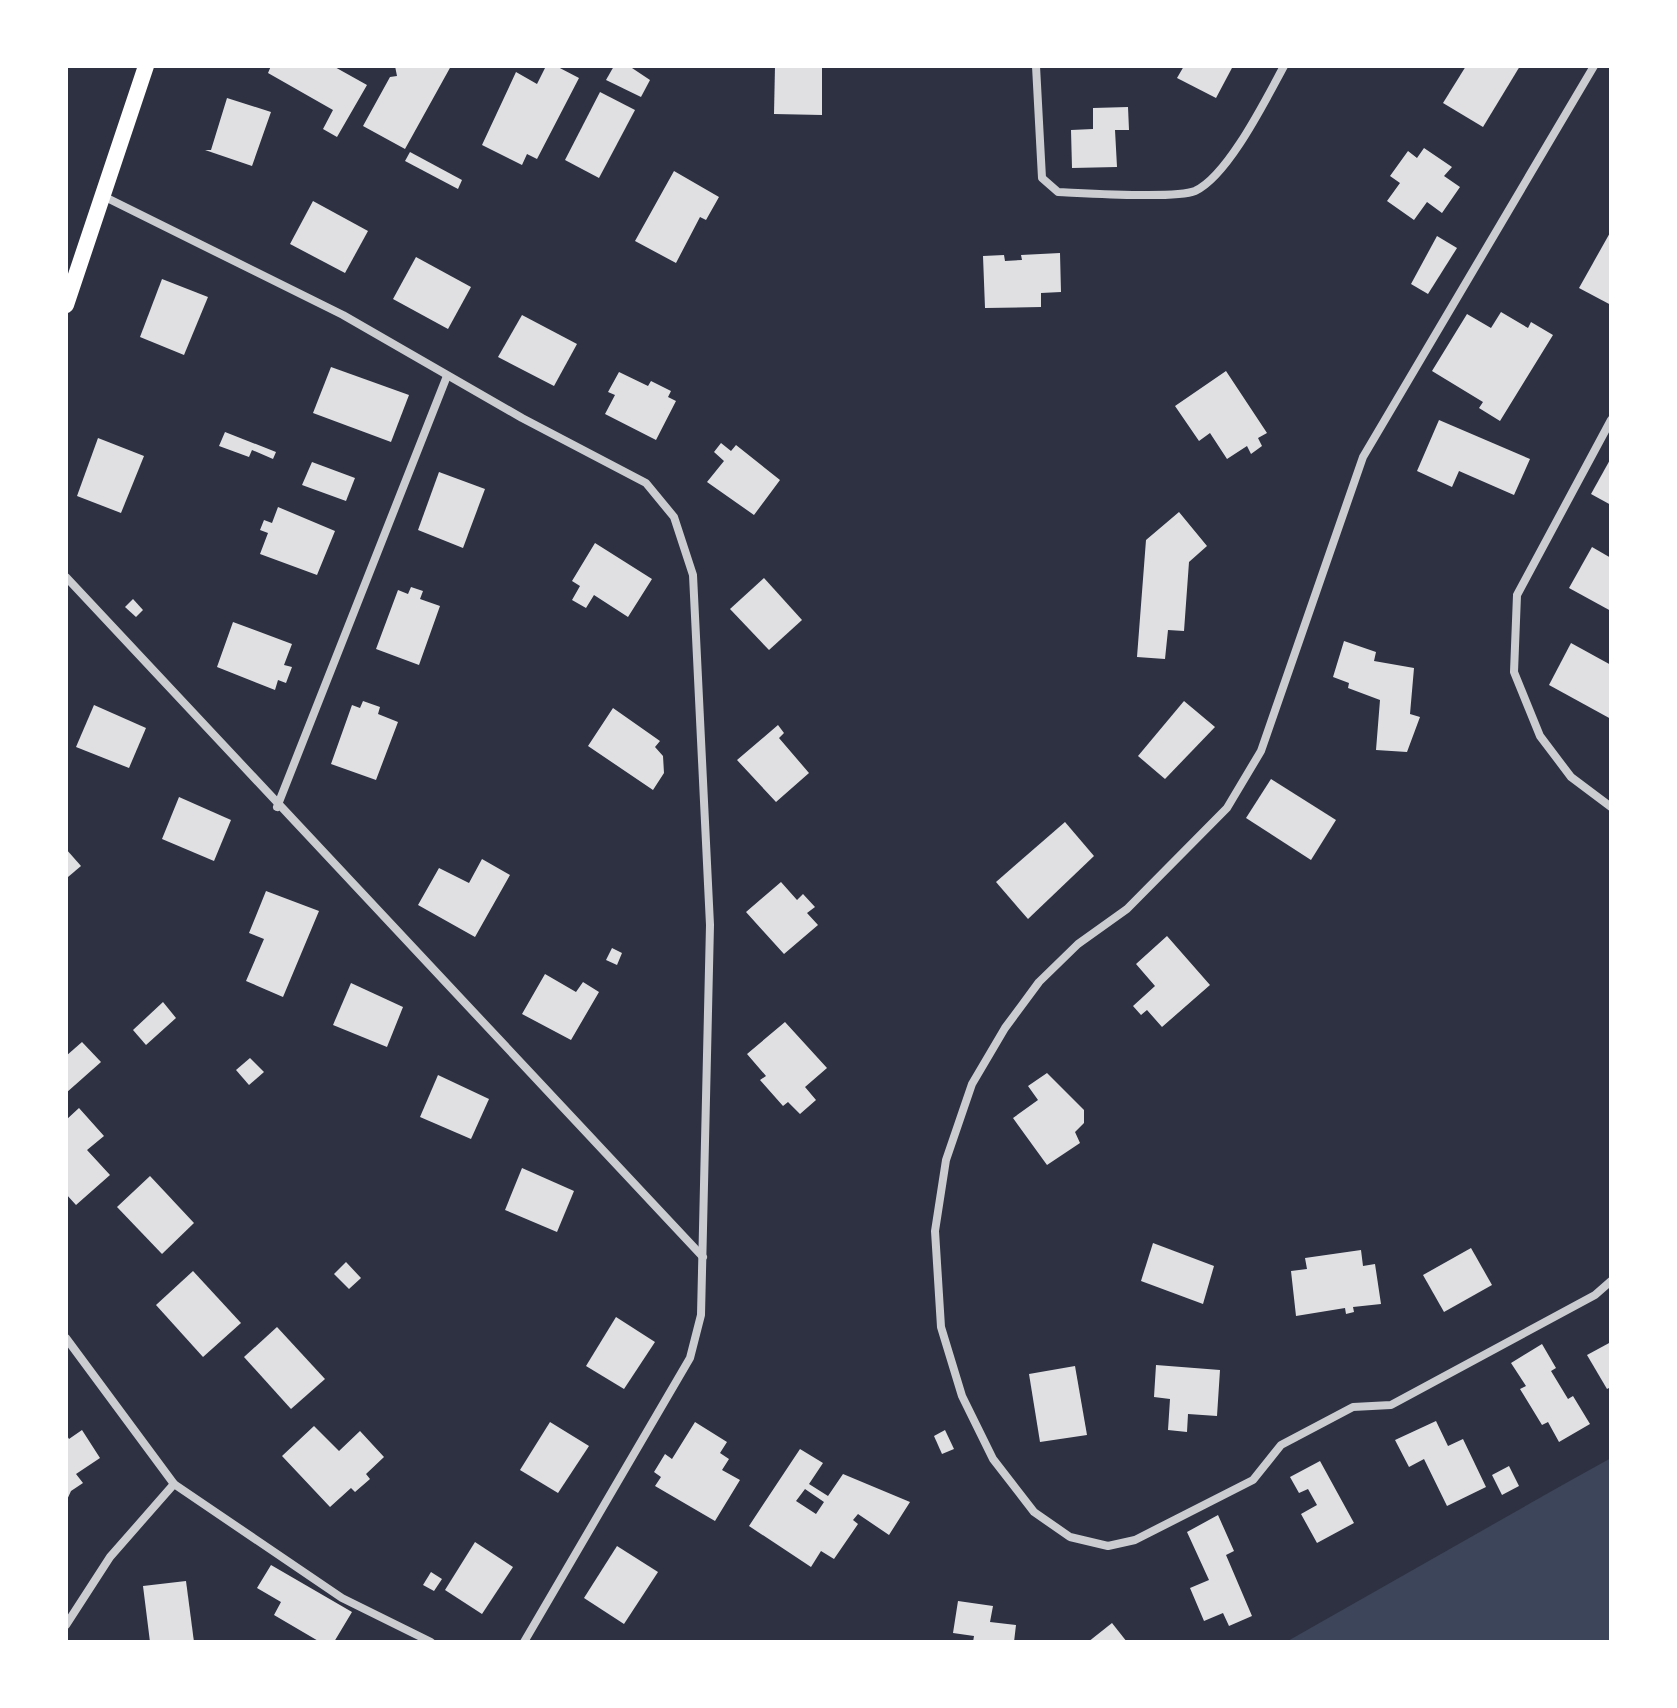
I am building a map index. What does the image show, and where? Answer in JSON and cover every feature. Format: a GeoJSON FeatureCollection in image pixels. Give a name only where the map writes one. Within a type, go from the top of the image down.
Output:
{"type":"FeatureCollection","features":[{"type":"Feature","properties":{"kind":"main road"},"geometry":{"type":"LineString","coordinates":[[68,295],[146,66]]}},
{"type":"Feature","properties":{"kind":"street"},"geometry":{"type":"LineString","coordinates":[[1036,66],[1042,178],[1058,192],[1107,194],[1192,192],[1214,179],[1284,66]]}},
{"type":"Feature","properties":{"kind":"street"},"geometry":{"type":"LineString","coordinates":[[1594,66],[1363,457],[1261,751],[1227,808],[1127,909],[1078,944],[1039,982],[1005,1028],[972,1084],[946,1160],[935,1231],[941,1327],[962,1396],[993,1459],[1034,1512],[1070,1537],[1108,1546],[1135,1540],[1253,1480],[1281,1445],[1353,1407],[1391,1405],[1595,1295],[1611,1281]]}},
{"type":"Feature","properties":{"kind":"street"},"geometry":{"type":"LineString","coordinates":[[103,196],[343,315],[447,376],[646,483],[674,517],[693,575],[710,925],[701,1315],[690,1358],[524,1642]]}},
{"type":"Feature","properties":{"kind":"street"},"geometry":{"type":"LineString","coordinates":[[277,807],[447,376]]}},
{"type":"Feature","properties":{"kind":"street"},"geometry":{"type":"LineString","coordinates":[[1611,420],[1517,595],[1514,672],[1540,736],[1571,777],[1611,807]]}},
{"type":"Feature","properties":{"kind":"street"},"geometry":{"type":"LineString","coordinates":[[66,577],[277,807],[703,1257]]}},
{"type":"Feature","properties":{"kind":"street"},"geometry":{"type":"LineString","coordinates":[[66,1338],[174,1484],[342,1598],[431,1642]]}},
{"type":"Feature","properties":{"kind":"street"},"geometry":{"type":"LineString","coordinates":[[66,1625],[110,1557],[174,1484]]}},
{"type":"Feature","properties":{"kind":"shaded area"},"geometry":{"type":"Polygon","coordinates":[[[1611,1458],[1611,1642],[1286,1642],[1566,1483],[1611,1458]]]}},
{"type":"Feature","properties":{"kind":"building"},"geometry":{"type":"Polygon","coordinates":[[[271,66],[333,66],[367,85],[337,137],[323,129],[333,110],[268,73],[271,66]]]}},
{"type":"Feature","properties":{"kind":"building"},"geometry":{"type":"Polygon","coordinates":[[[395,66],[451,66],[405,149],[363,126],[390,77],[397,76],[395,66]]]}},
{"type":"Feature","properties":{"kind":"building"},"geometry":{"type":"Polygon","coordinates":[[[546,66],[556,66],[579,78],[537,159],[527,154],[522,165],[482,145],[516,72],[537,84],[546,66]]]}},
{"type":"Feature","properties":{"kind":"building"},"geometry":{"type":"Polygon","coordinates":[[[614,66],[629,66],[650,80],[641,97],[606,80],[614,66]]]}},
{"type":"Feature","properties":{"kind":"building"},"geometry":{"type":"Polygon","coordinates":[[[775,66],[822,66],[822,115],[774,114],[775,66]]]}},
{"type":"Feature","properties":{"kind":"building"},"geometry":{"type":"Polygon","coordinates":[[[1184,66],[1233,66],[1216,98],[1177,78],[1184,66]]]}},
{"type":"Feature","properties":{"kind":"building"},"geometry":{"type":"Polygon","coordinates":[[[1466,66],[1520,66],[1483,127],[1443,103],[1466,66]]]}},
{"type":"Feature","properties":{"kind":"building"},"geometry":{"type":"Polygon","coordinates":[[[600,92],[635,110],[599,178],[565,160],[600,92]]]}},
{"type":"Feature","properties":{"kind":"building"},"geometry":{"type":"Polygon","coordinates":[[[227,98],[271,112],[252,166],[205,150],[211,150],[227,98]]]}},
{"type":"Feature","properties":{"kind":"building"},"geometry":{"type":"Polygon","coordinates":[[[1128,107],[1129,130],[1115,130],[1117,167],[1072,168],[1071,130],[1093,129],[1093,108],[1128,107]]]}},
{"type":"Feature","properties":{"kind":"building"},"geometry":{"type":"Polygon","coordinates":[[[1424,148],[1452,167],[1444,176],[1460,187],[1442,213],[1427,202],[1414,220],[1387,201],[1400,183],[1390,176],[1408,151],[1417,158],[1424,148]]]}},
{"type":"Feature","properties":{"kind":"building"},"geometry":{"type":"Polygon","coordinates":[[[410,152],[462,180],[458,189],[405,161],[410,152]]]}},
{"type":"Feature","properties":{"kind":"building"},"geometry":{"type":"Polygon","coordinates":[[[674,171],[719,197],[706,220],[700,217],[676,263],[635,241],[674,171]]]}},
{"type":"Feature","properties":{"kind":"building"},"geometry":{"type":"Polygon","coordinates":[[[313,201],[368,231],[345,273],[290,244],[313,201]]]}},
{"type":"Feature","properties":{"kind":"building"},"geometry":{"type":"Polygon","coordinates":[[[1611,231],[1611,305],[1579,288],[1611,231]]]}},
{"type":"Feature","properties":{"kind":"building"},"geometry":{"type":"Polygon","coordinates":[[[1437,236],[1457,248],[1428,294],[1411,284],[1437,236]]]}},
{"type":"Feature","properties":{"kind":"building"},"geometry":{"type":"Polygon","coordinates":[[[1060,253],[1061,292],[1041,293],[1041,307],[985,308],[983,256],[1004,255],[1005,261],[1022,260],[1021,255],[1060,253]]]}},
{"type":"Feature","properties":{"kind":"building"},"geometry":{"type":"Polygon","coordinates":[[[416,257],[471,287],[448,329],[393,299],[416,257]]]}},
{"type":"Feature","properties":{"kind":"building"},"geometry":{"type":"Polygon","coordinates":[[[162,279],[208,297],[184,355],[140,337],[162,279]]]}},
{"type":"Feature","properties":{"kind":"building"},"geometry":{"type":"Polygon","coordinates":[[[1501,312],[1528,328],[1531,322],[1553,335],[1500,421],[1479,408],[1483,402],[1432,371],[1467,314],[1491,328],[1501,312]]]}},
{"type":"Feature","properties":{"kind":"building"},"geometry":{"type":"Polygon","coordinates":[[[522,315],[577,344],[554,386],[498,357],[522,315]]]}},
{"type":"Feature","properties":{"kind":"building"},"geometry":{"type":"Polygon","coordinates":[[[331,367],[409,395],[391,442],[313,413],[331,367]]]}},
{"type":"Feature","properties":{"kind":"building"},"geometry":{"type":"Polygon","coordinates":[[[1226,371],[1267,433],[1258,438],[1262,446],[1251,454],[1247,446],[1227,459],[1210,433],[1199,441],[1175,406],[1226,371]]]}},
{"type":"Feature","properties":{"kind":"building"},"geometry":{"type":"Polygon","coordinates":[[[619,372],[648,386],[651,381],[671,391],[668,397],[676,401],[656,440],[605,414],[615,395],[608,392],[619,372]]]}},
{"type":"Feature","properties":{"kind":"building"},"geometry":{"type":"Polygon","coordinates":[[[1439,420],[1530,459],[1514,495],[1459,471],[1452,487],[1417,471],[1439,420]]]}},
{"type":"Feature","properties":{"kind":"building"},"geometry":{"type":"Polygon","coordinates":[[[225,432],[276,452],[273,459],[252,450],[249,457],[219,446],[225,432]]]}},
{"type":"Feature","properties":{"kind":"building"},"geometry":{"type":"Polygon","coordinates":[[[98,438],[144,456],[121,513],[77,496],[98,438]]]}},
{"type":"Feature","properties":{"kind":"building"},"geometry":{"type":"Polygon","coordinates":[[[721,443],[731,451],[736,445],[780,480],[754,515],[707,482],[724,461],[714,452],[721,443]]]}},
{"type":"Feature","properties":{"kind":"building"},"geometry":{"type":"Polygon","coordinates":[[[1611,458],[1611,505],[1591,494],[1611,458]]]}},
{"type":"Feature","properties":{"kind":"building"},"geometry":{"type":"Polygon","coordinates":[[[312,462],[355,478],[346,501],[302,485],[312,462]]]}},
{"type":"Feature","properties":{"kind":"building"},"geometry":{"type":"Polygon","coordinates":[[[439,472],[485,489],[463,548],[418,530],[439,472]]]}},
{"type":"Feature","properties":{"kind":"building"},"geometry":{"type":"Polygon","coordinates":[[[278,507],[335,531],[317,575],[260,554],[268,533],[260,530],[264,520],[272,523],[278,507]]]}},
{"type":"Feature","properties":{"kind":"building"},"geometry":{"type":"Polygon","coordinates":[[[1179,512],[1207,546],[1189,562],[1184,631],[1168,630],[1165,659],[1137,657],[1146,540],[1179,512]]]}},
{"type":"Feature","properties":{"kind":"building"},"geometry":{"type":"Polygon","coordinates":[[[595,543],[652,579],[628,617],[594,595],[586,608],[572,600],[580,586],[572,581],[595,543]]]}},
{"type":"Feature","properties":{"kind":"building"},"geometry":{"type":"Polygon","coordinates":[[[1592,547],[1611,558],[1611,611],[1569,588],[1592,547]]]}},
{"type":"Feature","properties":{"kind":"building"},"geometry":{"type":"Polygon","coordinates":[[[764,578],[802,620],[769,650],[730,609],[764,578]]]}},
{"type":"Feature","properties":{"kind":"building"},"geometry":{"type":"Polygon","coordinates":[[[411,587],[423,591],[420,599],[440,606],[419,665],[376,649],[398,590],[408,594],[411,587]]]}},
{"type":"Feature","properties":{"kind":"building"},"geometry":{"type":"Polygon","coordinates":[[[133,599],[143,610],[136,617],[125,607],[133,599]]]}},
{"type":"Feature","properties":{"kind":"building"},"geometry":{"type":"Polygon","coordinates":[[[233,622],[292,644],[284,665],[292,667],[286,683],[278,680],[275,690],[217,667],[233,622]]]}},
{"type":"Feature","properties":{"kind":"building"},"geometry":{"type":"Polygon","coordinates":[[[1344,641],[1376,652],[1374,661],[1414,668],[1410,714],[1420,717],[1407,752],[1376,750],[1380,700],[1348,688],[1349,683],[1333,677],[1344,641]]]}},
{"type":"Feature","properties":{"kind":"building"},"geometry":{"type":"Polygon","coordinates":[[[1571,643],[1611,665],[1611,719],[1549,685],[1571,643]]]}},
{"type":"Feature","properties":{"kind":"building"},"geometry":{"type":"Polygon","coordinates":[[[363,701],[380,707],[378,714],[398,722],[376,780],[331,764],[352,705],[360,708],[363,701]]]}},
{"type":"Feature","properties":{"kind":"building"},"geometry":{"type":"Polygon","coordinates":[[[1184,701],[1215,727],[1165,779],[1138,756],[1184,701]]]}},
{"type":"Feature","properties":{"kind":"building"},"geometry":{"type":"Polygon","coordinates":[[[94,705],[146,728],[129,768],[76,747],[94,705]]]}},
{"type":"Feature","properties":{"kind":"building"},"geometry":{"type":"Polygon","coordinates":[[[613,708],[660,741],[655,747],[663,756],[664,773],[653,790],[588,746],[613,708]]]}},
{"type":"Feature","properties":{"kind":"building"},"geometry":{"type":"Polygon","coordinates":[[[778,725],[784,733],[779,738],[809,773],[776,802],[737,760],[778,725]]]}},
{"type":"Feature","properties":{"kind":"building"},"geometry":{"type":"Polygon","coordinates":[[[1271,779],[1336,820],[1311,860],[1246,818],[1271,779]]]}},
{"type":"Feature","properties":{"kind":"building"},"geometry":{"type":"Polygon","coordinates":[[[179,797],[231,820],[214,861],[162,839],[179,797]]]}},
{"type":"Feature","properties":{"kind":"building"},"geometry":{"type":"Polygon","coordinates":[[[1065,822],[1094,856],[1028,919],[996,882],[1065,822]]]}},
{"type":"Feature","properties":{"kind":"building"},"geometry":{"type":"Polygon","coordinates":[[[66,849],[81,866],[68,877],[66,875],[66,849]]]}},
{"type":"Feature","properties":{"kind":"building"},"geometry":{"type":"Polygon","coordinates":[[[482,859],[510,875],[475,937],[418,905],[439,868],[469,883],[482,859]]]}},
{"type":"Feature","properties":{"kind":"building"},"geometry":{"type":"Polygon","coordinates":[[[781,882],[797,900],[803,894],[815,907],[807,913],[818,925],[784,954],[746,912],[781,882]]]}},
{"type":"Feature","properties":{"kind":"building"},"geometry":{"type":"Polygon","coordinates":[[[266,891],[319,911],[283,997],[246,981],[264,939],[249,933],[266,891]]]}},
{"type":"Feature","properties":{"kind":"building"},"geometry":{"type":"Polygon","coordinates":[[[1167,936],[1210,985],[1162,1027],[1147,1010],[1141,1015],[1133,1006],[1155,986],[1136,964],[1167,936]]]}},
{"type":"Feature","properties":{"kind":"building"},"geometry":{"type":"Polygon","coordinates":[[[612,948],[622,953],[617,965],[606,960],[612,948]]]}},
{"type":"Feature","properties":{"kind":"building"},"geometry":{"type":"Polygon","coordinates":[[[545,974],[576,992],[583,982],[599,992],[571,1040],[522,1014],[545,974]]]}},
{"type":"Feature","properties":{"kind":"building"},"geometry":{"type":"Polygon","coordinates":[[[351,983],[403,1007],[387,1047],[333,1025],[351,983]]]}},
{"type":"Feature","properties":{"kind":"building"},"geometry":{"type":"Polygon","coordinates":[[[163,1002],[176,1018],[146,1045],[133,1030],[163,1002]]]}},
{"type":"Feature","properties":{"kind":"building"},"geometry":{"type":"Polygon","coordinates":[[[785,1022],[827,1068],[805,1087],[816,1100],[800,1114],[788,1102],[783,1106],[760,1080],[766,1076],[747,1054],[785,1022]]]}},
{"type":"Feature","properties":{"kind":"building"},"geometry":{"type":"Polygon","coordinates":[[[82,1042],[101,1062],[66,1093],[66,1056],[82,1042]]]}},
{"type":"Feature","properties":{"kind":"building"},"geometry":{"type":"Polygon","coordinates":[[[250,1058],[264,1072],[249,1085],[236,1070],[250,1058]]]}},
{"type":"Feature","properties":{"kind":"building"},"geometry":{"type":"Polygon","coordinates":[[[1047,1073],[1084,1110],[1084,1123],[1075,1132],[1080,1143],[1047,1165],[1013,1118],[1038,1100],[1028,1086],[1047,1073]]]}},
{"type":"Feature","properties":{"kind":"building"},"geometry":{"type":"Polygon","coordinates":[[[438,1075],[489,1099],[471,1139],[420,1117],[438,1075]]]}},
{"type":"Feature","properties":{"kind":"building"},"geometry":{"type":"Polygon","coordinates":[[[79,1108],[104,1136],[87,1150],[110,1175],[76,1205],[66,1194],[66,1120],[79,1108]]]}},
{"type":"Feature","properties":{"kind":"building"},"geometry":{"type":"Polygon","coordinates":[[[522,1168],[574,1191],[557,1232],[505,1210],[522,1168]]]}},
{"type":"Feature","properties":{"kind":"building"},"geometry":{"type":"Polygon","coordinates":[[[150,1176],[194,1223],[162,1254],[117,1207],[150,1176]]]}},
{"type":"Feature","properties":{"kind":"building"},"geometry":{"type":"Polygon","coordinates":[[[1153,1243],[1214,1266],[1203,1304],[1141,1281],[1153,1243]]]}},
{"type":"Feature","properties":{"kind":"building"},"geometry":{"type":"Polygon","coordinates":[[[1471,1248],[1492,1285],[1444,1312],[1423,1275],[1471,1248]]]}},
{"type":"Feature","properties":{"kind":"building"},"geometry":{"type":"Polygon","coordinates":[[[1361,1250],[1363,1266],[1375,1264],[1381,1304],[1353,1307],[1354,1312],[1346,1314],[1345,1308],[1296,1316],[1291,1271],[1307,1269],[1305,1258],[1361,1250]]]}},
{"type":"Feature","properties":{"kind":"building"},"geometry":{"type":"Polygon","coordinates":[[[346,1262],[361,1278],[349,1289],[334,1274],[346,1262]]]}},
{"type":"Feature","properties":{"kind":"building"},"geometry":{"type":"Polygon","coordinates":[[[193,1271],[241,1323],[203,1357],[156,1305],[193,1271]]]}},
{"type":"Feature","properties":{"kind":"building"},"geometry":{"type":"Polygon","coordinates":[[[616,1317],[655,1342],[624,1389],[586,1366],[616,1317]]]}},
{"type":"Feature","properties":{"kind":"building"},"geometry":{"type":"Polygon","coordinates":[[[277,1327],[325,1379],[291,1409],[244,1357],[277,1327]]]}},
{"type":"Feature","properties":{"kind":"building"},"geometry":{"type":"Polygon","coordinates":[[[1611,1342],[1611,1387],[1607,1389],[1587,1355],[1611,1342]]]}},
{"type":"Feature","properties":{"kind":"building"},"geometry":{"type":"Polygon","coordinates":[[[1542,1344],[1556,1368],[1551,1371],[1568,1399],[1573,1396],[1590,1424],[1559,1442],[1548,1422],[1542,1425],[1520,1389],[1526,1386],[1511,1363],[1542,1344]]]}},
{"type":"Feature","properties":{"kind":"building"},"geometry":{"type":"Polygon","coordinates":[[[1156,1365],[1220,1370],[1217,1416],[1188,1414],[1187,1432],[1168,1430],[1170,1399],[1154,1397],[1156,1365]]]}},
{"type":"Feature","properties":{"kind":"building"},"geometry":{"type":"Polygon","coordinates":[[[1075,1366],[1087,1435],[1040,1442],[1029,1374],[1075,1366]]]}},
{"type":"Feature","properties":{"kind":"building"},"geometry":{"type":"Polygon","coordinates":[[[1436,1421],[1448,1446],[1463,1439],[1486,1487],[1447,1506],[1424,1459],[1409,1467],[1395,1440],[1436,1421]]]}},
{"type":"Feature","properties":{"kind":"building"},"geometry":{"type":"Polygon","coordinates":[[[550,1422],[589,1446],[558,1493],[520,1470],[550,1422]]]}},
{"type":"Feature","properties":{"kind":"building"},"geometry":{"type":"Polygon","coordinates":[[[695,1422],[727,1442],[720,1453],[729,1459],[722,1470],[740,1480],[715,1521],[655,1486],[661,1477],[654,1472],[665,1454],[672,1459],[695,1422]]]}},
{"type":"Feature","properties":{"kind":"building"},"geometry":{"type":"Polygon","coordinates":[[[314,1426],[339,1451],[360,1431],[384,1457],[366,1474],[370,1479],[355,1492],[351,1488],[330,1507],[282,1456],[314,1426]]]}},
{"type":"Feature","properties":{"kind":"building"},"geometry":{"type":"Polygon","coordinates":[[[82,1430],[100,1458],[76,1474],[83,1483],[71,1491],[66,1502],[66,1434],[69,1439],[82,1430]]]}},
{"type":"Feature","properties":{"kind":"building"},"geometry":{"type":"Polygon","coordinates":[[[945,1430],[954,1449],[942,1454],[934,1436],[945,1430]]]}},
{"type":"Feature","properties":{"kind":"building"},"geometry":{"type":"Polygon","coordinates":[[[800,1449],[823,1463],[809,1484],[828,1496],[843,1474],[910,1502],[889,1535],[858,1514],[853,1520],[858,1524],[834,1559],[821,1551],[811,1567],[749,1526],[800,1449]],[[805,1489],[796,1501],[816,1514],[824,1502],[805,1489]]]}},
{"type":"Feature","properties":{"kind":"building"},"geometry":{"type":"Polygon","coordinates":[[[1320,1461],[1354,1523],[1317,1543],[1301,1514],[1317,1505],[1308,1489],[1299,1493],[1290,1477],[1320,1461]]]}},
{"type":"Feature","properties":{"kind":"building"},"geometry":{"type":"Polygon","coordinates":[[[1509,1466],[1519,1486],[1502,1495],[1492,1475],[1509,1466]]]}},
{"type":"Feature","properties":{"kind":"building"},"geometry":{"type":"Polygon","coordinates":[[[1218,1515],[1234,1551],[1226,1555],[1252,1616],[1229,1626],[1223,1613],[1204,1621],[1190,1588],[1209,1580],[1187,1532],[1218,1515]]]}},
{"type":"Feature","properties":{"kind":"building"},"geometry":{"type":"Polygon","coordinates":[[[475,1542],[513,1567],[482,1614],[445,1590],[475,1542]]]}},
{"type":"Feature","properties":{"kind":"building"},"geometry":{"type":"Polygon","coordinates":[[[617,1546],[658,1572],[624,1624],[584,1598],[617,1546]]]}},
{"type":"Feature","properties":{"kind":"building"},"geometry":{"type":"Polygon","coordinates":[[[271,1565],[352,1612],[334,1642],[320,1642],[274,1615],[281,1602],[257,1588],[271,1565]]]}},
{"type":"Feature","properties":{"kind":"building"},"geometry":{"type":"Polygon","coordinates":[[[431,1572],[442,1579],[434,1591],[423,1585],[431,1572]]]}},
{"type":"Feature","properties":{"kind":"building"},"geometry":{"type":"Polygon","coordinates":[[[186,1581],[194,1642],[150,1642],[143,1586],[186,1581]]]}},
{"type":"Feature","properties":{"kind":"building"},"geometry":{"type":"Polygon","coordinates":[[[958,1601],[993,1606],[990,1622],[1016,1625],[1014,1642],[973,1642],[974,1636],[953,1633],[958,1601]]]}},
{"type":"Feature","properties":{"kind":"building"},"geometry":{"type":"Polygon","coordinates":[[[1112,1623],[1127,1642],[1088,1642],[1112,1623]]]}}]}
